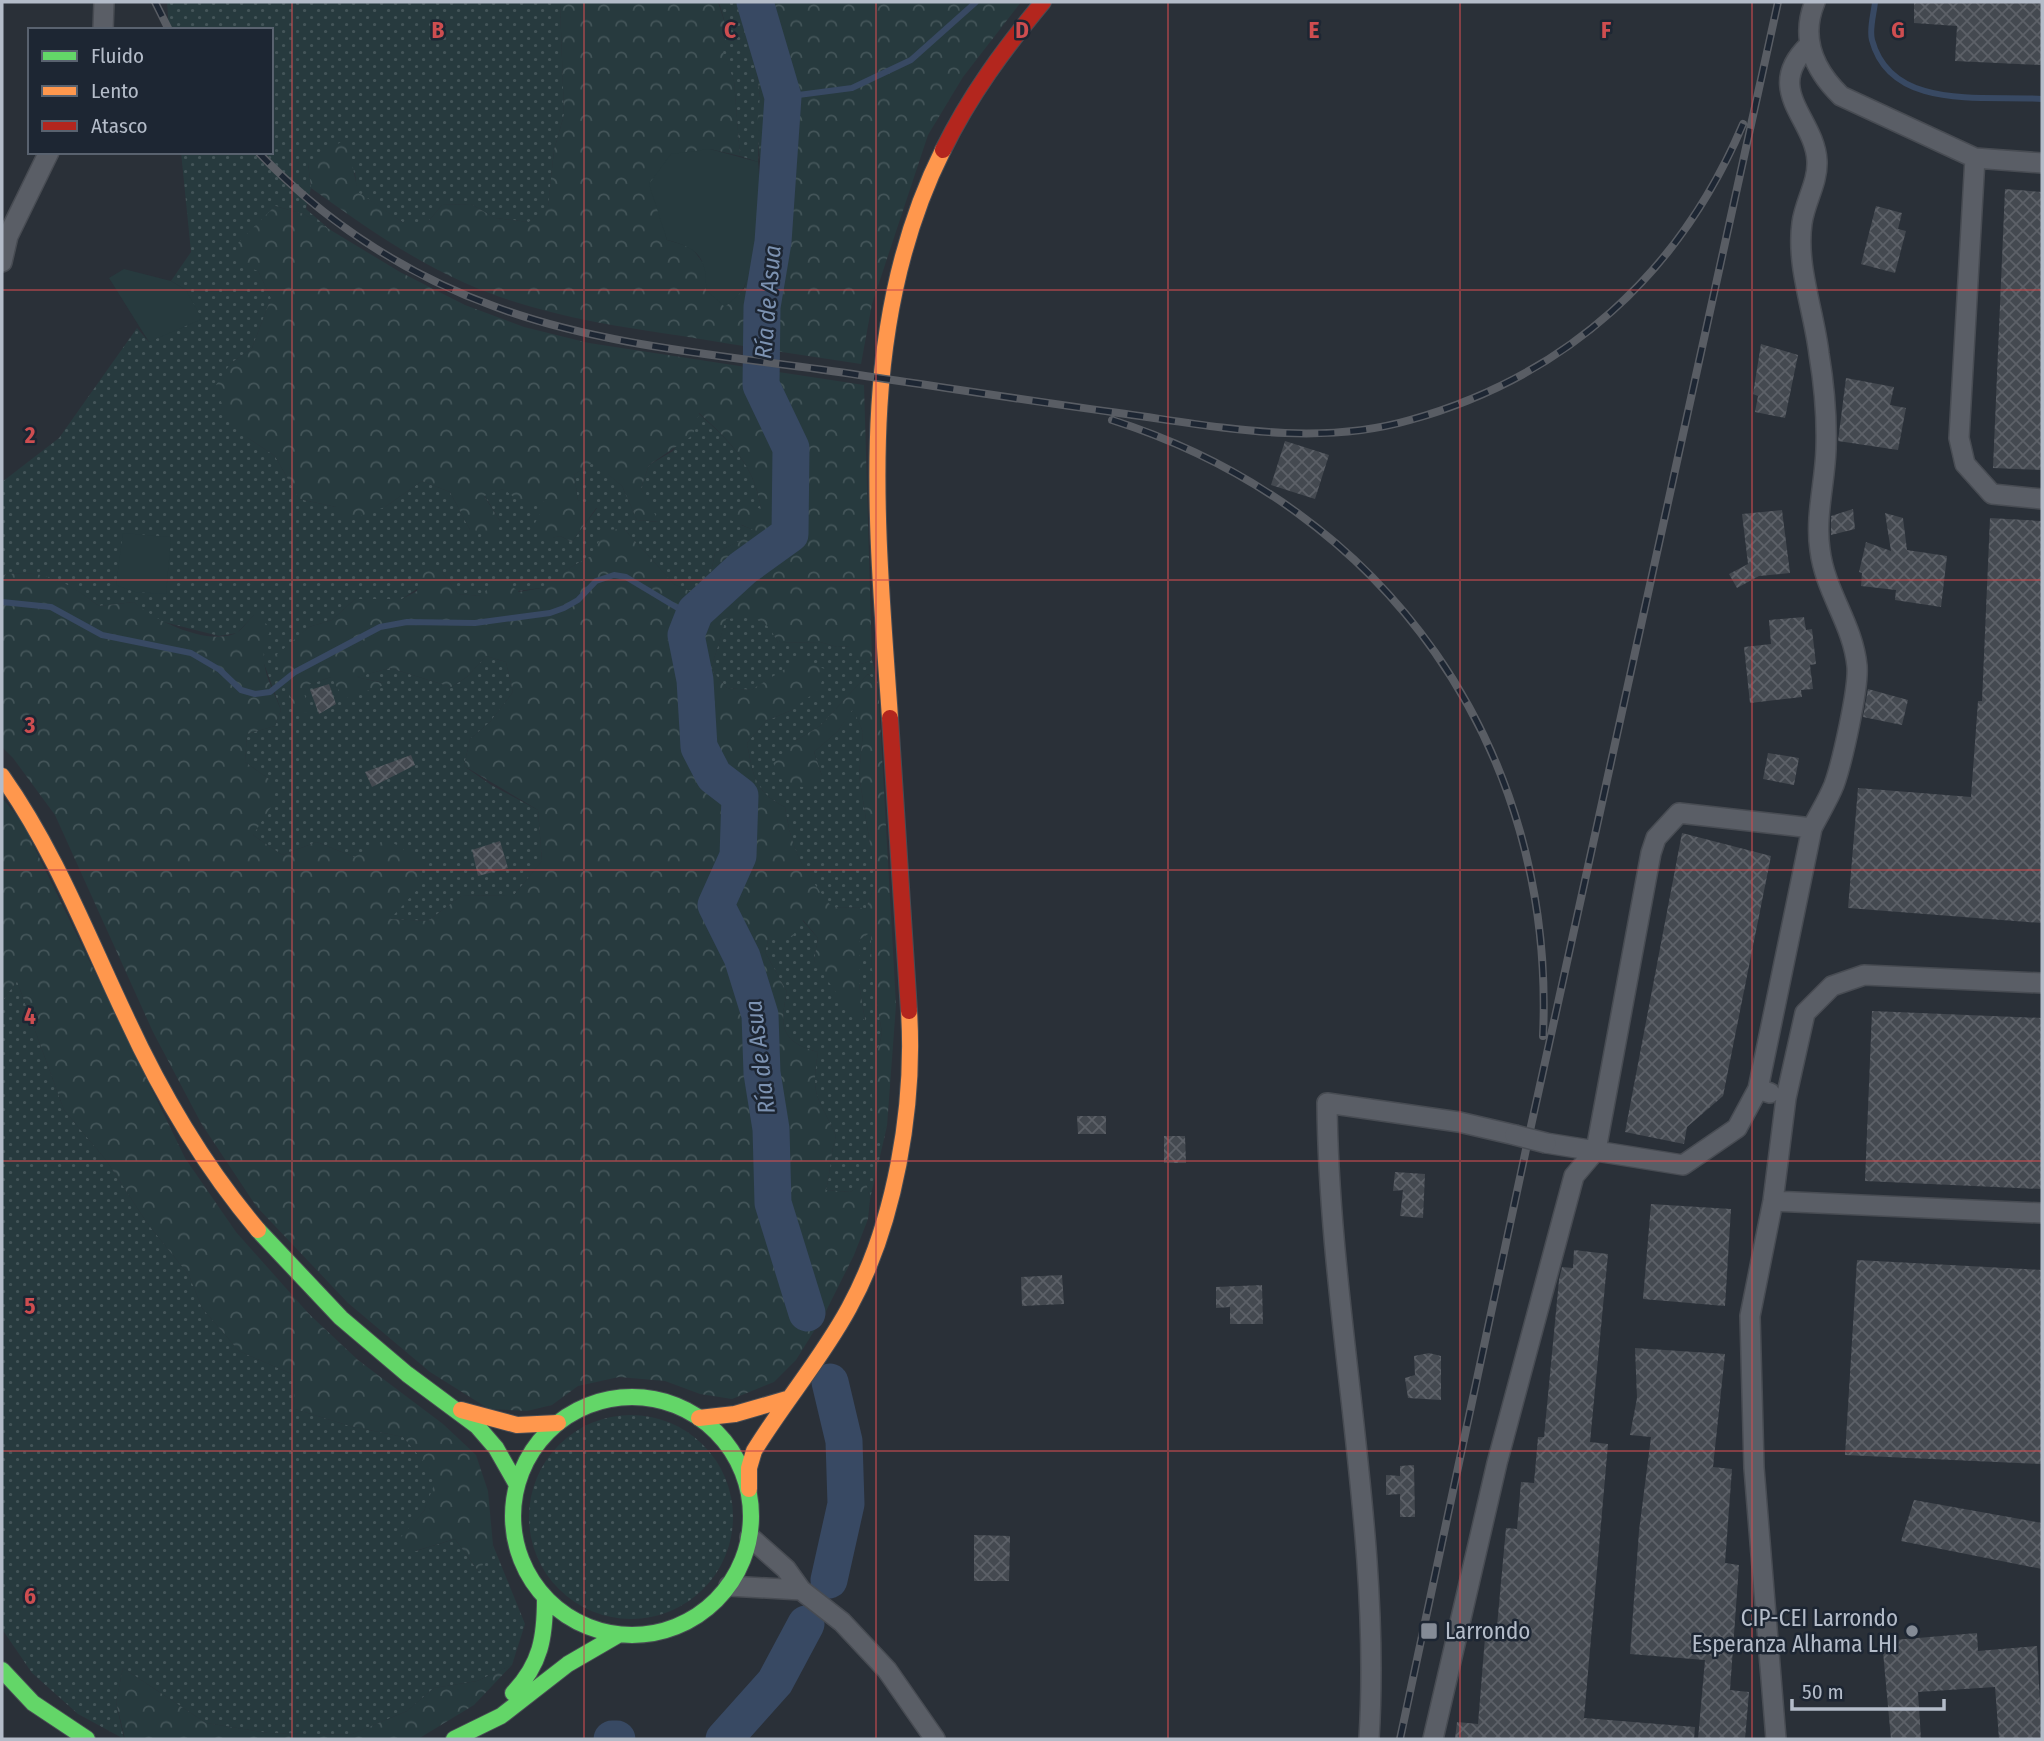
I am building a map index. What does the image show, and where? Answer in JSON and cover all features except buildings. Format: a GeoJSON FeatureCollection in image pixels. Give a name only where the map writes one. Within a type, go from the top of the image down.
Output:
{"type":"FeatureCollection","features":[{"type":"Feature","properties":{"kind":"main road"},"geometry":{"type":"LineString","coordinates":[[749,1489],[738,1462],[727,1445],[699,1418],[677,1406],[653,1399],[628,1397],[603,1400],[579,1409],[558,1423],[540,1440],[526,1462],[517,1485],[513,1510],[514,1536],[521,1560],[545,1598],[566,1616],[591,1629],[618,1635],[650,1635],[680,1626],[708,1610],[729,1586],[742,1563],[750,1537],[752,1513],[749,1468],[754,1451],[850,1307],[880,1241],[891,1202],[908,1088],[909,1017],[875,489],[877,411],[884,338],[896,276],[921,198],[950,131],[1025,21],[1043,2]]}},
{"type":"Feature","properties":{"kind":"main road"},"geometry":{"type":"LineString","coordinates":[[2,776],[23,804],[61,869],[158,1081],[194,1143],[235,1202],[276,1252],[358,1333],[408,1375],[458,1409],[496,1447],[517,1485]]}},
{"type":"Feature","properties":{"kind":"main road"},"geometry":{"type":"LineString","coordinates":[[699,1418],[735,1415],[787,1399]]}},
{"type":"Feature","properties":{"kind":"main road"},"geometry":{"type":"LineString","coordinates":[[458,1409],[517,1425],[558,1423]]}},
{"type":"Feature","properties":{"kind":"main road"},"geometry":{"type":"LineString","coordinates":[[454,1739],[512,1694],[533,1671],[545,1637],[545,1598]]}},
{"type":"Feature","properties":{"kind":"main road"},"geometry":{"type":"LineString","coordinates":[[454,1739],[501,1716],[568,1664],[618,1635]]}},
{"type":"Feature","properties":{"kind":"main road"},"geometry":{"type":"LineString","coordinates":[[2,1670],[33,1703],[87,1739]]}},
{"type":"Feature","properties":{"kind":"street"},"geometry":{"type":"LineString","coordinates":[[103,28],[104,2]]}},
{"type":"Feature","properties":{"kind":"street"},"geometry":{"type":"LineString","coordinates":[[1815,2],[1811,11],[1810,45],[1825,80],[1841,96],[1975,158],[2042,163]]}},
{"type":"Feature","properties":{"kind":"street"},"geometry":{"type":"LineString","coordinates":[[1369,1739],[1373,1630],[1346,1369],[1327,1103],[1459,1122],[1546,1143],[1683,1165],[1737,1128],[1758,1089],[1812,828],[1834,785],[1857,668],[1850,628],[1832,594],[1819,549],[1819,511],[1826,450],[1820,354],[1802,251],[1802,222],[1813,191],[1817,157],[1794,106],[1790,79],[1800,53],[1810,45]]}},
{"type":"Feature","properties":{"kind":"street"},"geometry":{"type":"LineString","coordinates":[[2,262],[8,236],[48,154]]}},
{"type":"Feature","properties":{"kind":"street"},"geometry":{"type":"LineString","coordinates":[[1975,158],[1959,438],[1965,464],[1992,494],[2042,499]]}},
{"type":"Feature","properties":{"kind":"street"},"geometry":{"type":"LineString","coordinates":[[1433,1739],[1497,1463],[1574,1176],[1595,1150],[1656,838],[1679,813],[1812,828]]}},
{"type":"Feature","properties":{"kind":"street"},"geometry":{"type":"LineString","coordinates":[[1776,1739],[1754,1468],[1750,1316],[1773,1201],[1786,1098],[1805,1013],[1832,986],[1864,975],[2042,983]]}},
{"type":"Feature","properties":{"kind":"street"},"geometry":{"type":"LineString","coordinates":[[1758,1089],[1786,1098]]}},
{"type":"Feature","properties":{"kind":"street"},"geometry":{"type":"LineString","coordinates":[[1773,1201],[2042,1213]]}},
{"type":"Feature","properties":{"kind":"street"},"geometry":{"type":"LineString","coordinates":[[750,1537],[786,1569],[802,1590],[842,1622],[887,1670],[935,1739]]}},
{"type":"Feature","properties":{"kind":"street"},"geometry":{"type":"LineString","coordinates":[[729,1586],[802,1590]]}},
{"type":"Feature","properties":{"kind":"green space"},"geometry":{"type":"Polygon","coordinates":[[[167,2],[560,2],[564,115],[554,150],[548,208],[529,222],[495,218],[471,204],[442,205],[427,223],[404,223],[357,192],[355,173],[308,163],[311,188],[306,209],[336,235],[304,214],[275,206],[261,222],[258,271],[271,298],[252,348],[230,364],[248,438],[275,456],[299,499],[336,507],[385,507],[422,481],[450,492],[470,530],[500,521],[484,495],[503,489],[549,499],[541,540],[560,536],[572,542],[597,508],[578,500],[574,475],[593,461],[622,486],[637,520],[658,522],[641,488],[649,465],[673,451],[698,413],[730,444],[753,480],[761,509],[741,525],[759,532],[715,553],[711,573],[696,594],[674,584],[624,529],[591,556],[566,570],[548,587],[481,596],[458,594],[442,572],[402,599],[355,599],[332,620],[309,627],[295,640],[301,687],[331,677],[385,683],[356,677],[390,668],[451,687],[467,677],[486,656],[506,662],[513,692],[490,722],[470,739],[464,766],[491,785],[538,810],[542,861],[514,895],[461,896],[428,921],[389,919],[354,857],[317,842],[282,855],[253,835],[269,779],[245,762],[247,734],[275,726],[281,710],[263,661],[263,645],[254,615],[237,633],[219,636],[152,619],[134,602],[99,606],[77,590],[54,579],[17,573],[2,575],[2,482],[59,438],[137,328],[149,342],[186,290],[171,281],[191,252],[181,154],[273,154],[273,28],[169,28],[167,2]]]}},
{"type":"Feature","properties":{"kind":"green space"},"geometry":{"type":"Polygon","coordinates":[[[560,2],[718,2],[727,30],[723,52],[734,81],[740,156],[710,149],[660,213],[667,240],[691,247],[707,268],[725,306],[744,289],[751,263],[762,185],[757,125],[760,97],[742,2],[1021,2],[963,77],[928,135],[872,304],[861,364],[599,323],[518,303],[465,283],[424,263],[311,188],[308,163],[347,138],[358,192],[404,223],[427,223],[442,205],[471,204],[495,218],[529,222],[548,207],[554,150],[564,115],[560,2]]]}},
{"type":"Feature","properties":{"kind":"green space"},"geometry":{"type":"Polygon","coordinates":[[[719,2],[742,2],[760,97],[758,162],[740,156],[734,81],[722,52],[727,30],[719,2]]]}},
{"type":"Feature","properties":{"kind":"green space"},"geometry":{"type":"Polygon","coordinates":[[[710,149],[758,162],[758,207],[752,261],[743,290],[725,307],[706,290],[705,269],[698,256],[686,247],[667,240],[649,184],[671,154],[710,149]]]}},
{"type":"Feature","properties":{"kind":"green space"},"geometry":{"type":"Polygon","coordinates":[[[275,206],[304,214],[400,272],[465,305],[524,327],[589,343],[864,385],[872,660],[862,664],[849,646],[837,647],[820,642],[778,643],[768,627],[758,620],[736,618],[726,619],[711,669],[727,688],[751,690],[801,659],[827,670],[818,690],[792,710],[766,721],[747,743],[757,781],[767,795],[785,807],[791,837],[800,860],[832,907],[866,908],[876,882],[859,775],[863,732],[853,709],[838,731],[814,752],[822,776],[804,787],[787,786],[773,763],[795,741],[820,726],[868,674],[878,684],[896,1005],[887,1126],[877,1134],[871,1103],[875,1062],[882,1033],[872,973],[871,932],[859,940],[859,984],[865,1020],[847,1008],[814,961],[818,938],[803,920],[792,937],[769,937],[765,952],[787,992],[783,1015],[786,1031],[796,1043],[818,1052],[816,1089],[836,1136],[826,1190],[850,1192],[866,1182],[870,1199],[868,1219],[854,1255],[824,1315],[796,1360],[774,1382],[732,1399],[700,1394],[665,1381],[619,1377],[578,1386],[552,1405],[527,1411],[489,1409],[430,1372],[348,1303],[256,1206],[201,1123],[153,1032],[55,815],[2,747],[2,575],[43,575],[77,590],[99,606],[134,602],[155,617],[196,634],[223,637],[234,634],[254,615],[272,628],[264,650],[265,669],[281,710],[275,726],[247,734],[245,762],[269,779],[276,799],[253,835],[282,855],[317,842],[354,857],[387,839],[422,861],[416,891],[390,919],[428,921],[461,896],[514,895],[542,861],[538,810],[464,766],[470,739],[490,722],[513,692],[506,662],[486,656],[467,677],[451,687],[390,668],[357,677],[387,684],[344,699],[331,677],[302,687],[310,712],[297,713],[274,657],[309,627],[332,620],[355,599],[402,599],[417,591],[421,565],[442,572],[458,594],[481,596],[498,576],[519,592],[547,587],[566,570],[591,556],[605,530],[624,529],[674,584],[696,594],[711,573],[715,553],[758,532],[728,519],[741,502],[761,509],[758,494],[747,467],[731,444],[699,413],[693,435],[649,465],[641,488],[659,522],[637,520],[622,486],[593,462],[574,475],[578,500],[597,507],[572,542],[560,536],[541,541],[535,523],[548,500],[529,508],[503,489],[484,496],[500,521],[497,539],[470,530],[450,492],[422,481],[385,507],[345,522],[336,507],[299,499],[275,456],[248,438],[225,414],[216,385],[230,364],[252,348],[271,298],[258,271],[241,265],[238,243],[275,206]]]}},
{"type":"Feature","properties":{"kind":"green space"},"geometry":{"type":"Polygon","coordinates":[[[124,269],[171,281],[186,290],[202,319],[149,342],[109,278],[124,269]]]}},
{"type":"Feature","properties":{"kind":"green space"},"geometry":{"type":"Polygon","coordinates":[[[123,533],[171,537],[166,594],[135,592],[116,585],[123,533]]]}},
{"type":"Feature","properties":{"kind":"green space"},"geometry":{"type":"Polygon","coordinates":[[[753,616],[770,627],[778,643],[820,642],[837,647],[850,646],[862,664],[872,660],[878,684],[868,674],[820,726],[795,741],[822,776],[814,752],[838,731],[853,708],[863,732],[859,775],[876,882],[866,908],[831,907],[800,860],[791,837],[785,807],[761,788],[751,764],[747,743],[766,721],[792,710],[801,660],[751,690],[727,688],[711,669],[726,618],[753,616]]]}},
{"type":"Feature","properties":{"kind":"green space"},"geometry":{"type":"Polygon","coordinates":[[[2,798],[22,822],[185,1158],[236,1232],[309,1314],[358,1360],[443,1424],[476,1455],[488,1491],[493,1545],[479,1572],[455,1539],[415,1551],[400,1538],[424,1511],[437,1477],[403,1437],[350,1426],[295,1409],[294,1375],[239,1351],[202,1308],[189,1275],[147,1223],[106,1160],[64,1110],[17,981],[2,1001],[2,798]]]}},
{"type":"Feature","properties":{"kind":"green space"},"geometry":{"type":"Polygon","coordinates":[[[802,920],[818,938],[814,961],[865,1020],[859,984],[859,940],[871,931],[872,973],[882,1033],[875,1062],[877,1133],[887,1126],[870,1199],[866,1183],[850,1192],[826,1190],[836,1136],[816,1089],[818,1052],[796,1043],[786,1031],[783,1015],[787,992],[765,952],[769,937],[802,920]]]}},
{"type":"Feature","properties":{"kind":"green space"},"geometry":{"type":"Polygon","coordinates":[[[17,981],[64,1110],[106,1160],[147,1223],[189,1275],[202,1308],[239,1351],[294,1375],[295,1409],[350,1426],[403,1437],[438,1477],[424,1511],[401,1538],[416,1551],[455,1539],[478,1571],[493,1545],[525,1624],[512,1665],[477,1681],[434,1688],[407,1711],[350,1735],[268,1733],[206,1723],[123,1668],[116,1702],[124,1739],[78,1714],[32,1673],[2,1629],[2,1001],[17,981]]]}},
{"type":"Feature","properties":{"kind":"green space"},"geometry":{"type":"Polygon","coordinates":[[[631,1415],[670,1423],[688,1432],[703,1445],[716,1460],[725,1478],[733,1517],[725,1556],[716,1574],[703,1589],[688,1602],[670,1611],[631,1619],[592,1611],[574,1602],[559,1589],[546,1574],[537,1556],[529,1517],[537,1478],[546,1460],[559,1445],[574,1432],[592,1423],[631,1415]]]}},
{"type":"Feature","properties":{"kind":"green space"},"geometry":{"type":"Polygon","coordinates":[[[512,1665],[474,1705],[418,1739],[125,1739],[116,1702],[123,1668],[206,1723],[268,1733],[350,1735],[407,1711],[434,1688],[477,1681],[512,1665]]]}},
{"type":"Feature","properties":{"kind":"waterway","name":"Ría de Asua"},"geometry":{"type":"LineString","coordinates":[[755,2],[783,97],[773,242],[762,307],[761,385],[791,448],[790,534],[743,568],[695,612],[686,635],[695,680],[699,747],[714,776],[740,796],[738,856],[716,905],[742,957],[760,1015],[762,1073],[771,1129],[773,1203],[807,1313]]}},
{"type":"Feature","properties":{"kind":"waterway"},"geometry":{"type":"LineString","coordinates":[[783,97],[852,88],[911,60],[976,2]]}},
{"type":"Feature","properties":{"kind":"waterway"},"geometry":{"type":"LineString","coordinates":[[1875,2],[1872,40],[1882,63],[1899,79],[1919,89],[1943,95],[2042,99]]}},
{"type":"Feature","properties":{"kind":"waterway"},"geometry":{"type":"LineString","coordinates":[[2,602],[51,607],[102,635],[191,653],[220,670],[241,690],[255,694],[270,692],[295,672],[380,627],[407,622],[475,623],[550,613],[578,600],[596,581],[614,575],[626,577],[681,610],[695,612]]}},
{"type":"Feature","properties":{"kind":"waterway"},"geometry":{"type":"LineString","coordinates":[[829,1580],[846,1504],[844,1441],[830,1382]]}},
{"type":"Feature","properties":{"kind":"waterway"},"geometry":{"type":"LineString","coordinates":[[724,1739],[775,1682],[806,1624]]}},
{"type":"Feature","properties":{"kind":"waterway"},"geometry":{"type":"LineString","coordinates":[[612,1739],[617,1739]]}},
{"type":"Feature","properties":{"kind":"railway"},"geometry":{"type":"LineString","coordinates":[[155,2],[168,28]]}},
{"type":"Feature","properties":{"kind":"railway"},"geometry":{"type":"LineString","coordinates":[[1400,1739],[1531,1126],[1778,2]]}},
{"type":"Feature","properties":{"kind":"railway"},"geometry":{"type":"LineString","coordinates":[[260,154],[338,223],[398,262],[462,294],[538,321],[675,350],[1232,429],[1304,433],[1375,428],[1410,420],[1467,401],[1519,376],[1568,346],[1612,311],[1651,272],[1686,227],[1717,178],[1743,124]]}},
{"type":"Feature","properties":{"kind":"railway"},"geometry":{"type":"LineString","coordinates":[[1112,420],[1210,460],[1297,512],[1372,577],[1435,653],[1485,737],[1520,830],[1539,930],[1543,1036]]}},
{"type":"Feature","properties":{"kind":"traffic: fast"},"geometry":{"type":"LineString","coordinates":[[258,1230],[341,1318],[407,1374],[477,1426],[496,1448],[517,1485]]}},
{"type":"Feature","properties":{"kind":"traffic: fast"},"geometry":{"type":"LineString","coordinates":[[620,1397],[644,1397],[667,1402],[688,1411],[708,1424],[724,1440],[746,1481],[751,1516],[749,1539],[742,1562],[724,1592],[708,1608],[667,1630],[644,1635],[620,1635],[597,1630],[576,1621],[556,1608],[540,1592],[518,1551],[513,1528],[513,1504],[518,1481],[527,1460],[540,1440],[556,1424],[597,1402],[620,1397]]}},
{"type":"Feature","properties":{"kind":"traffic: fast"},"geometry":{"type":"LineString","coordinates":[[513,1693],[530,1671],[540,1649],[545,1598]]}},
{"type":"Feature","properties":{"kind":"traffic: fast"},"geometry":{"type":"LineString","coordinates":[[454,1739],[501,1716],[568,1664],[618,1635]]}},
{"type":"Feature","properties":{"kind":"traffic: fast"},"geometry":{"type":"LineString","coordinates":[[2,1670],[33,1703],[87,1739]]}},
{"type":"Feature","properties":{"kind":"traffic: slow"},"geometry":{"type":"LineString","coordinates":[[890,718],[878,501],[878,429],[884,358],[895,287],[915,218],[943,150]]}},
{"type":"Feature","properties":{"kind":"traffic: slow"},"geometry":{"type":"LineString","coordinates":[[2,776],[54,864],[169,1101],[202,1155],[258,1230]]}},
{"type":"Feature","properties":{"kind":"traffic: slow"},"geometry":{"type":"LineString","coordinates":[[749,1489],[749,1468],[754,1451],[849,1308],[879,1240],[890,1202],[905,1125],[909,1086],[909,1011]]}},
{"type":"Feature","properties":{"kind":"traffic: slow"},"geometry":{"type":"LineString","coordinates":[[699,1418],[735,1414],[787,1399]]}},
{"type":"Feature","properties":{"kind":"traffic: slow"},"geometry":{"type":"LineString","coordinates":[[461,1410],[517,1425],[558,1423]]}},
{"type":"Feature","properties":{"kind":"traffic: jam"},"geometry":{"type":"LineString","coordinates":[[943,150],[988,73],[1043,2]]}},
{"type":"Feature","properties":{"kind":"traffic: jam"},"geometry":{"type":"LineString","coordinates":[[890,718],[909,1011]]}},
{"type":"Feature","properties":{"kind":"place","name":"Larrondo"},"geometry":{"type":"Point","coordinates":[1429,1631]}},
{"type":"Feature","properties":{"kind":"place","name":"CIP-CEI Larrondo Esperanza Alhama LHI"},"geometry":{"type":"Point","coordinates":[1912,1631]}}]}
